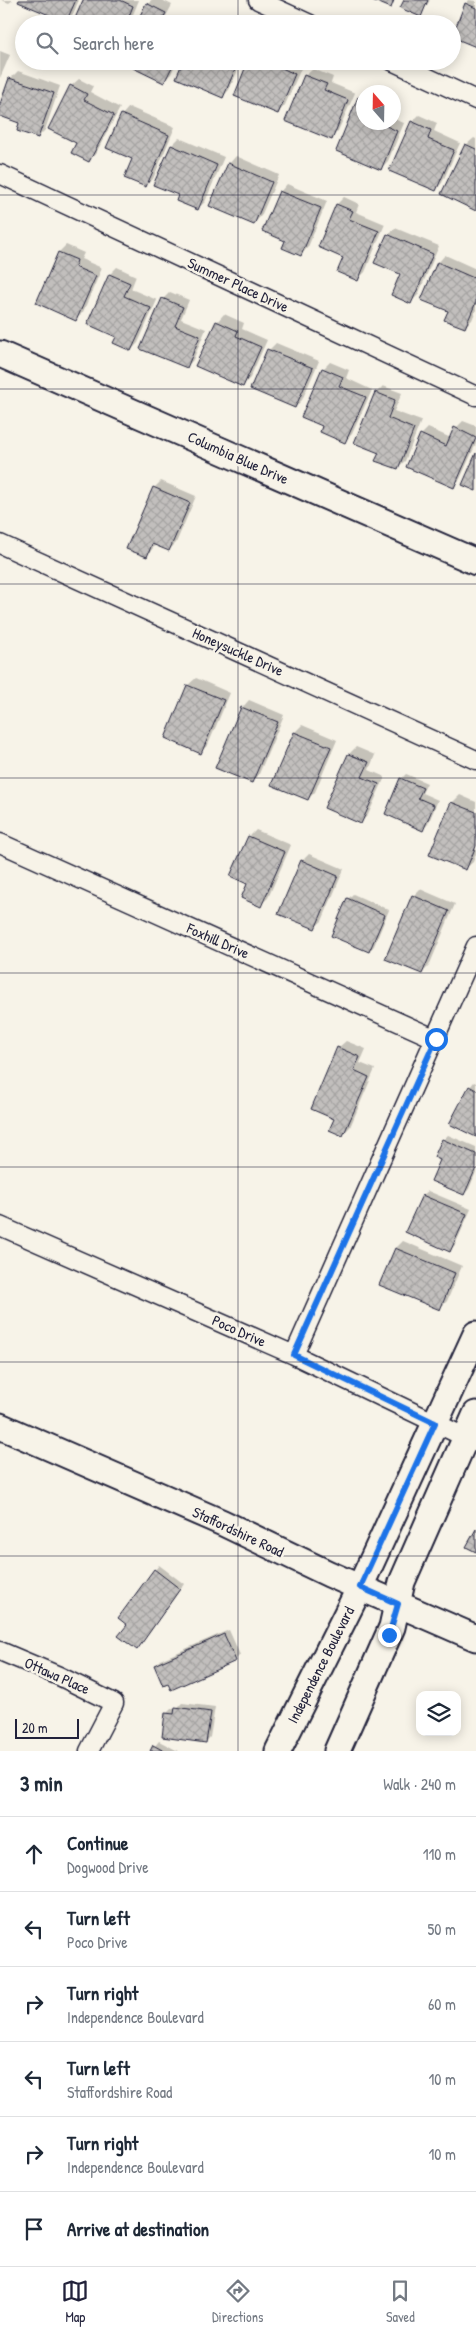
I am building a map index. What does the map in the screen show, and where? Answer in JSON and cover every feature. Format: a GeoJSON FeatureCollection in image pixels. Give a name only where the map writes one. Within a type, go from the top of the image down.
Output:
{"type":"FeatureCollection","features":[{"type":"Feature","properties":{"kind":"main road","name":"Columbia Blue Drive"},"geometry":{"type":"LineString","coordinates":[[0,354],[476,562]]}},
{"type":"Feature","properties":{"kind":"main road","name":"Independence Boulevard"},"geometry":{"type":"LineString","coordinates":[[278,1751],[360,1587],[476,1334]]}},
{"type":"Feature","properties":{"kind":"main road"},"geometry":{"type":"LineString","coordinates":[[338,1751],[389,1635],[402,1582],[471,1440],[476,1414]]}},
{"type":"Feature","properties":{"kind":"main road","name":"Staffordshire Road"},"geometry":{"type":"LineString","coordinates":[[0,1426],[222,1523],[476,1638]]}},
{"type":"Feature","properties":{"kind":"street"},"geometry":{"type":"LineString","coordinates":[[258,0],[290,15]]}},
{"type":"Feature","properties":{"kind":"street"},"geometry":{"type":"LineString","coordinates":[[411,70],[476,100]]}},
{"type":"Feature","properties":{"kind":"street","name":"Summer Place Drive"},"geometry":{"type":"LineString","coordinates":[[0,174],[476,396]]}},
{"type":"Feature","properties":{"kind":"street","name":"Honeysuckle Drive"},"geometry":{"type":"LineString","coordinates":[[0,544],[476,760]]}},
{"type":"Feature","properties":{"kind":"street","name":"Foxhill Drive"},"geometry":{"type":"LineString","coordinates":[[0,843],[436,1039]]}},
{"type":"Feature","properties":{"kind":"street"},"geometry":{"type":"LineString","coordinates":[[294,1355],[476,946]]}},
{"type":"Feature","properties":{"kind":"street","name":"Poco Drive"},"geometry":{"type":"LineString","coordinates":[[0,1226],[294,1355],[471,1440]]}},
{"type":"Feature","properties":{"kind":"street","name":"Ottawa Place"},"geometry":{"type":"LineString","coordinates":[[0,1651],[59,1676],[114,1703],[89,1751]]}},
{"type":"Feature","properties":{"kind":"building"},"geometry":{"type":"Polygon","coordinates":[[[19,0],[76,0],[69,15],[49,15],[18,2],[19,0]]]}},
{"type":"Feature","properties":{"kind":"building"},"geometry":{"type":"Polygon","coordinates":[[[83,0],[120,0],[133,6],[130,15],[76,15],[83,0]]]}},
{"type":"Feature","properties":{"kind":"building"},"geometry":{"type":"Polygon","coordinates":[[[372,0],[394,0],[391,8],[372,0]]]}},
{"type":"Feature","properties":{"kind":"building"},"geometry":{"type":"Polygon","coordinates":[[[404,0],[428,0],[422,15],[416,15],[400,8],[404,0]]]}},
{"type":"Feature","properties":{"kind":"building"},"geometry":{"type":"Polygon","coordinates":[[[146,3],[166,13],[165,15],[140,15],[146,3]]]}},
{"type":"Feature","properties":{"kind":"building"},"geometry":{"type":"Polygon","coordinates":[[[465,3],[476,8],[476,47],[461,41],[460,15],[465,3]]]}},
{"type":"Feature","properties":{"kind":"building"},"geometry":{"type":"Polygon","coordinates":[[[137,70],[170,70],[164,83],[137,70]]]}},
{"type":"Feature","properties":{"kind":"building"},"geometry":{"type":"Polygon","coordinates":[[[179,70],[235,70],[223,98],[176,78],[179,70]]]}},
{"type":"Feature","properties":{"kind":"building"},"geometry":{"type":"Polygon","coordinates":[[[244,70],[286,70],[295,74],[278,114],[234,96],[244,70]]]}},
{"type":"Feature","properties":{"kind":"building"},"geometry":{"type":"Polygon","coordinates":[[[304,75],[327,84],[324,90],[348,100],[332,140],[285,121],[304,75]]]}},
{"type":"Feature","properties":{"kind":"building"},"geometry":{"type":"Polygon","coordinates":[[[9,78],[54,93],[38,138],[17,131],[19,123],[0,116],[0,104],[9,78]]]}},
{"type":"Feature","properties":{"kind":"building"},"geometry":{"type":"Polygon","coordinates":[[[70,85],[87,94],[84,100],[114,115],[89,162],[71,153],[76,143],[48,129],[70,85]]]}},
{"type":"Feature","properties":{"kind":"building"},"geometry":{"type":"Polygon","coordinates":[[[356,102],[356,130],[397,131],[381,170],[336,151],[356,102]]]}},
{"type":"Feature","properties":{"kind":"building"},"geometry":{"type":"Polygon","coordinates":[[[121,114],[169,135],[146,187],[124,178],[132,159],[106,148],[121,114]]]}},
{"type":"Feature","properties":{"kind":"building"},"geometry":{"type":"Polygon","coordinates":[[[411,121],[431,130],[428,139],[454,150],[436,191],[389,171],[411,121]]]}},
{"type":"Feature","properties":{"kind":"building"},"geometry":{"type":"Polygon","coordinates":[[[465,144],[476,149],[476,211],[441,194],[465,144]]]}},
{"type":"Feature","properties":{"kind":"building"},"geometry":{"type":"Polygon","coordinates":[[[171,145],[217,165],[198,210],[176,201],[178,195],[153,185],[171,145]]]}},
{"type":"Feature","properties":{"kind":"building"},"geometry":{"type":"Polygon","coordinates":[[[228,163],[272,182],[254,225],[209,206],[228,163]]]}},
{"type":"Feature","properties":{"kind":"building"},"geometry":{"type":"Polygon","coordinates":[[[279,191],[321,208],[301,256],[282,248],[285,241],[262,231],[279,191]]]}},
{"type":"Feature","properties":{"kind":"building"},"geometry":{"type":"Polygon","coordinates":[[[336,204],[353,211],[349,219],[379,231],[358,281],[337,272],[343,258],[318,247],[336,204]]]}},
{"type":"Feature","properties":{"kind":"building"},"geometry":{"type":"Polygon","coordinates":[[[387,234],[433,254],[411,304],[391,295],[400,274],[374,263],[387,234]]]}},
{"type":"Feature","properties":{"kind":"building"},"geometry":{"type":"Polygon","coordinates":[[[58,252],[77,260],[75,267],[96,276],[76,321],[36,303],[58,252]]]}},
{"type":"Feature","properties":{"kind":"building"},"geometry":{"type":"Polygon","coordinates":[[[437,262],[476,279],[476,302],[465,328],[444,320],[448,311],[421,300],[437,262]]]}},
{"type":"Feature","properties":{"kind":"building"},"geometry":{"type":"Polygon","coordinates":[[[109,274],[130,283],[124,296],[151,308],[131,351],[113,343],[116,337],[87,324],[109,274]]]}},
{"type":"Feature","properties":{"kind":"building"},"geometry":{"type":"Polygon","coordinates":[[[162,298],[183,307],[175,326],[200,336],[187,368],[140,349],[162,298]]]}},
{"type":"Feature","properties":{"kind":"building"},"geometry":{"type":"Polygon","coordinates":[[[216,321],[238,331],[236,336],[261,347],[243,387],[195,366],[216,321]]]}},
{"type":"Feature","properties":{"kind":"building"},"geometry":{"type":"Polygon","coordinates":[[[267,349],[313,368],[295,408],[250,389],[267,349]]]}},
{"type":"Feature","properties":{"kind":"building"},"geometry":{"type":"Polygon","coordinates":[[[322,368],[343,377],[339,386],[366,397],[345,443],[320,432],[322,426],[301,417],[322,368]]]}},
{"type":"Feature","properties":{"kind":"building"},"geometry":{"type":"Polygon","coordinates":[[[375,392],[395,400],[388,418],[414,429],[398,469],[375,461],[379,453],[354,443],[375,392]]]}},
{"type":"Feature","properties":{"kind":"building"},"geometry":{"type":"Polygon","coordinates":[[[454,427],[476,438],[454,488],[406,467],[420,434],[446,446],[454,427]]]}},
{"type":"Feature","properties":{"kind":"building"},"geometry":{"type":"Polygon","coordinates":[[[476,453],[476,491],[462,485],[476,453]]]}},
{"type":"Feature","properties":{"kind":"building"},"geometry":{"type":"Polygon","coordinates":[[[153,487],[190,503],[169,551],[152,544],[147,557],[126,549],[153,487]]]}},
{"type":"Feature","properties":{"kind":"building"},"geometry":{"type":"Polygon","coordinates":[[[187,685],[224,700],[201,754],[165,738],[187,685]]]}},
{"type":"Feature","properties":{"kind":"building"},"geometry":{"type":"Polygon","coordinates":[[[241,707],[278,722],[252,783],[215,768],[241,707]]]}},
{"type":"Feature","properties":{"kind":"building"},"geometry":{"type":"Polygon","coordinates":[[[294,732],[331,747],[308,800],[271,785],[294,732]]]}},
{"type":"Feature","properties":{"kind":"building"},"geometry":{"type":"Polygon","coordinates":[[[348,754],[369,762],[362,777],[379,784],[361,824],[324,808],[348,754]]]}},
{"type":"Feature","properties":{"kind":"building"},"geometry":{"type":"Polygon","coordinates":[[[400,778],[423,788],[418,798],[434,805],[423,831],[385,814],[400,778]]]}},
{"type":"Feature","properties":{"kind":"building"},"geometry":{"type":"Polygon","coordinates":[[[451,802],[476,812],[476,846],[466,870],[429,855],[451,802]]]}},
{"type":"Feature","properties":{"kind":"building"},"geometry":{"type":"Polygon","coordinates":[[[248,836],[285,852],[261,907],[241,898],[247,884],[230,876],[248,836]]]}},
{"type":"Feature","properties":{"kind":"building"},"geometry":{"type":"Polygon","coordinates":[[[301,860],[338,876],[315,929],[278,914],[301,860]]]}},
{"type":"Feature","properties":{"kind":"building"},"geometry":{"type":"Polygon","coordinates":[[[412,895],[449,911],[422,974],[385,959],[412,895]]]}},
{"type":"Feature","properties":{"kind":"building"},"geometry":{"type":"Polygon","coordinates":[[[347,898],[385,915],[369,952],[331,936],[347,898]]]}},
{"type":"Feature","properties":{"kind":"building"},"geometry":{"type":"Polygon","coordinates":[[[337,1047],[360,1057],[354,1070],[369,1077],[343,1136],[329,1130],[334,1119],[311,1109],[337,1047]]]}},
{"type":"Feature","properties":{"kind":"building"},"geometry":{"type":"Polygon","coordinates":[[[469,1086],[476,1090],[476,1137],[449,1124],[469,1086]]]}},
{"type":"Feature","properties":{"kind":"building"},"geometry":{"type":"Polygon","coordinates":[[[442,1139],[476,1154],[476,1168],[464,1195],[431,1181],[440,1160],[434,1157],[442,1139]]]}},
{"type":"Feature","properties":{"kind":"building"},"geometry":{"type":"Polygon","coordinates":[[[422,1195],[467,1214],[450,1252],[405,1232],[422,1195]]]}},
{"type":"Feature","properties":{"kind":"building"},"geometry":{"type":"Polygon","coordinates":[[[395,1248],[455,1273],[440,1310],[379,1285],[395,1248]]]}},
{"type":"Feature","properties":{"kind":"building"},"geometry":{"type":"Polygon","coordinates":[[[476,1529],[476,1552],[466,1547],[476,1529]]]}},
{"type":"Feature","properties":{"kind":"building"},"geometry":{"type":"Polygon","coordinates":[[[154,1569],[180,1589],[137,1650],[118,1636],[127,1625],[118,1618],[154,1569]]]}},
{"type":"Feature","properties":{"kind":"building"},"geometry":{"type":"Polygon","coordinates":[[[224,1634],[236,1661],[171,1690],[168,1684],[163,1686],[154,1665],[224,1634]]]}},
{"type":"Feature","properties":{"kind":"building"},"geometry":{"type":"Polygon","coordinates":[[[175,1707],[211,1712],[206,1743],[162,1737],[165,1713],[174,1714],[175,1707]]]}},
{"type":"Feature","properties":{"kind":"building"},"geometry":{"type":"Polygon","coordinates":[[[153,1745],[164,1751],[150,1751],[153,1745]]]}},
{"type":"Feature","properties":{"kind":"route"},"geometry":{"type":"LineString","coordinates":[[389,1635],[398,1604],[360,1587],[435,1423],[294,1355],[436,1039]]}}]}
